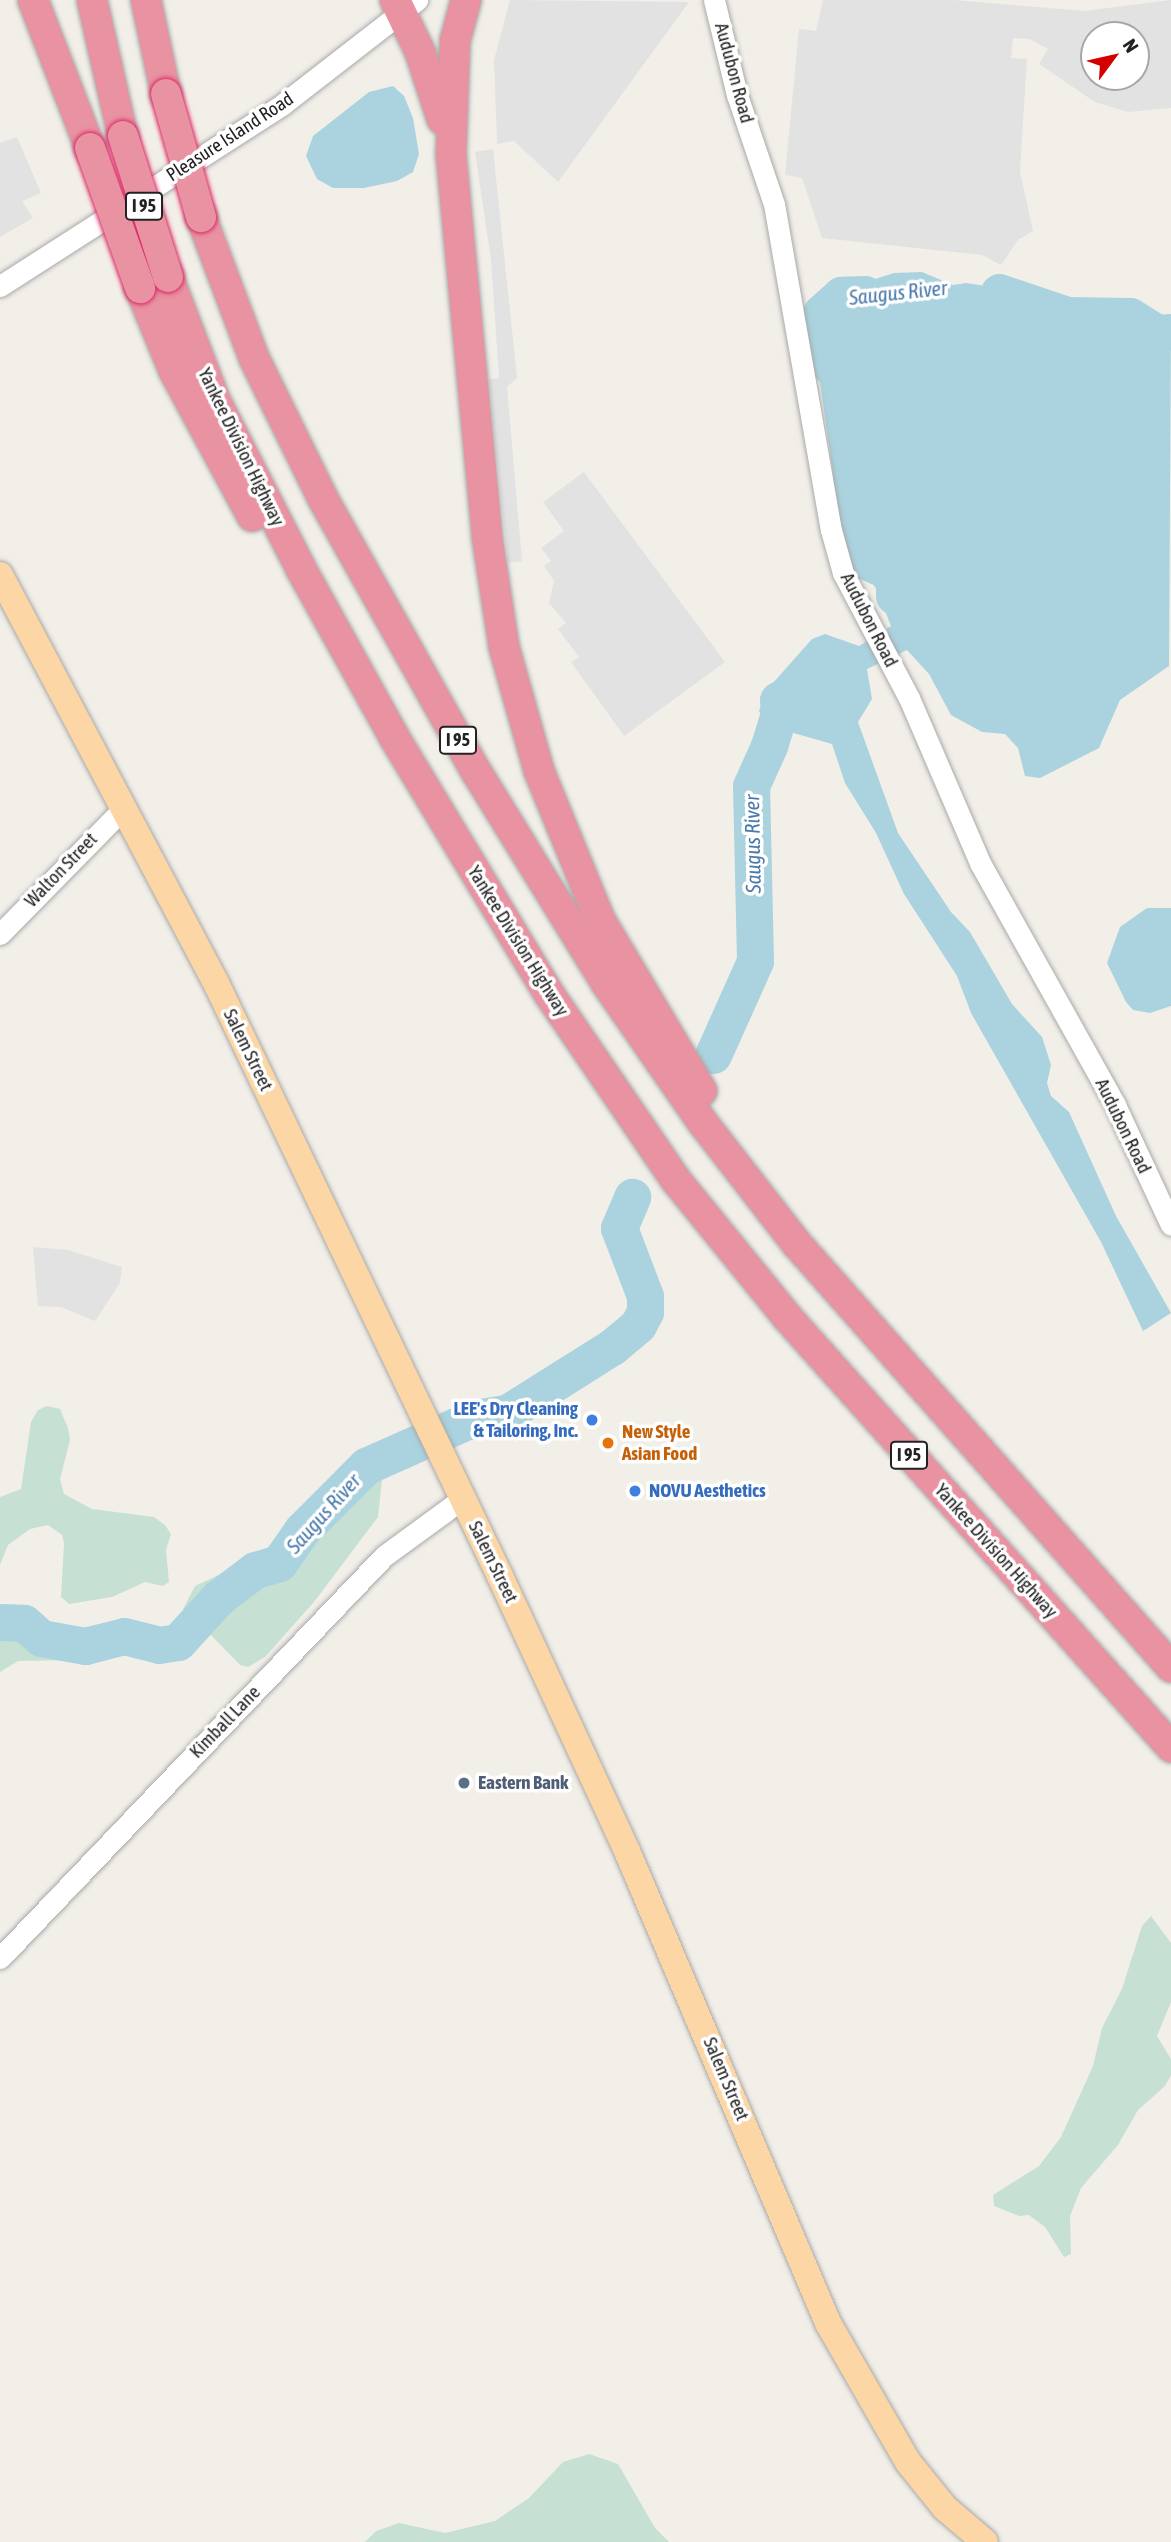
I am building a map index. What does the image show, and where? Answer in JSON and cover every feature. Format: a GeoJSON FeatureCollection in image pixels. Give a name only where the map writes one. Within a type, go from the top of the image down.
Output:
{"type":"FeatureCollection","features":[{"type":"Feature","properties":{"kind":"highway"},"geometry":{"type":"LineString","coordinates":[[33,0],[140,288],[174,371],[224,469],[394,737]]}},
{"type":"Feature","properties":{"kind":"highway","name":"Yankee Division Highway"},"geometry":{"type":"LineString","coordinates":[[92,0],[123,136],[168,277],[226,425],[394,737],[549,994],[675,1179],[786,1317],[1171,1747]]}},
{"type":"Feature","properties":{"kind":"highway","name":"I 95"},"geometry":{"type":"LineString","coordinates":[[146,0],[166,94],[201,216],[254,358],[287,428],[477,773],[558,909],[656,1057],[782,1226],[1171,1667]]}},
{"type":"Feature","properties":{"kind":"highway"},"geometry":{"type":"LineString","coordinates":[[467,0],[455,41],[451,154],[487,537],[504,647],[536,758],[600,920],[782,1226]]}},
{"type":"Feature","properties":{"kind":"highway"},"geometry":{"type":"LineString","coordinates":[[405,4],[451,154]]}},
{"type":"Feature","properties":{"kind":"main road","name":"Salem Street"},"geometry":{"type":"LineString","coordinates":[[0,575],[222,995],[444,1460],[627,1851],[828,2323],[908,2462],[945,2508],[985,2542]]}},
{"type":"Feature","properties":{"kind":"street","name":"Audubon Road"},"geometry":{"type":"LineString","coordinates":[[714,0],[737,95],[774,204],[831,530],[843,573],[908,698],[980,863],[1074,1029],[1164,1198],[1171,1225]]}},
{"type":"Feature","properties":{"kind":"street","name":"Pleasure Island Road"},"geometry":{"type":"LineString","coordinates":[[0,286],[283,104],[405,4]]}},
{"type":"Feature","properties":{"kind":"street","name":"Walton Street"},"geometry":{"type":"LineString","coordinates":[[0,934],[124,808]]}},
{"type":"Feature","properties":{"kind":"street","name":"Kimball Lane"},"geometry":{"type":"LineString","coordinates":[[0,1958],[384,1556],[462,1499]]}},
{"type":"Feature","properties":{"kind":"green space"},"geometry":{"type":"Polygon","coordinates":[[[47,1406],[60,1409],[68,1428],[70,1440],[60,1479],[64,1494],[92,1509],[154,1517],[165,1525],[171,1534],[166,1550],[169,1582],[163,1586],[145,1582],[112,1597],[69,1604],[61,1597],[64,1543],[62,1535],[48,1525],[30,1529],[8,1545],[0,1565],[0,1497],[21,1489],[31,1422],[38,1410],[47,1406]]]}},
{"type":"Feature","properties":{"kind":"green space"},"geometry":{"type":"Polygon","coordinates":[[[374,1443],[393,1473],[382,1479],[378,1517],[314,1602],[265,1657],[248,1667],[240,1665],[210,1634],[192,1629],[183,1609],[195,1586],[251,1560],[302,1522],[360,1450],[374,1443]]]}},
{"type":"Feature","properties":{"kind":"green space"},"geometry":{"type":"Polygon","coordinates":[[[35,1615],[79,1641],[79,1654],[72,1660],[18,1661],[0,1672],[0,1620],[35,1615]]]}},
{"type":"Feature","properties":{"kind":"green space"},"geometry":{"type":"Polygon","coordinates":[[[1151,1916],[1171,1943],[1171,2002],[1157,2036],[1171,2059],[1171,2075],[1165,2086],[1138,2110],[1118,2145],[1081,2188],[1070,2216],[1071,2254],[1064,2257],[1045,2227],[1029,2215],[1019,2216],[994,2206],[993,2195],[1039,2166],[1061,2137],[1093,2066],[1102,2028],[1122,1989],[1142,1926],[1151,1916]]]}},
{"type":"Feature","properties":{"kind":"green space"},"geometry":{"type":"Polygon","coordinates":[[[589,2454],[618,2464],[655,2528],[669,2542],[365,2542],[376,2531],[399,2523],[445,2533],[495,2521],[529,2498],[563,2462],[589,2454]]]}},
{"type":"Feature","properties":{"kind":"shaded area"},"geometry":{"type":"Polygon","coordinates":[[[510,0],[689,2],[558,182],[514,141],[497,144],[494,60],[510,0]]]}},
{"type":"Feature","properties":{"kind":"shaded area"},"geometry":{"type":"Polygon","coordinates":[[[823,0],[954,0],[1084,11],[1171,0],[1171,108],[1128,112],[1095,102],[1039,64],[1048,49],[1030,39],[1013,38],[1011,58],[1027,59],[1020,172],[1033,231],[1018,240],[1001,265],[982,255],[822,238],[802,178],[785,175],[799,29],[816,31],[823,0]]]}},
{"type":"Feature","properties":{"kind":"shaded area"},"geometry":{"type":"Polygon","coordinates":[[[17,137],[41,193],[22,201],[33,218],[0,237],[0,143],[17,137]]]}},
{"type":"Feature","properties":{"kind":"shaded area"},"geometry":{"type":"Polygon","coordinates":[[[493,149],[517,378],[507,387],[522,561],[508,563],[489,379],[499,378],[491,260],[475,152],[493,149]]]}},
{"type":"Feature","properties":{"kind":"shaded area"},"geometry":{"type":"Polygon","coordinates":[[[584,472],[725,662],[624,736],[571,662],[579,657],[558,629],[566,623],[549,603],[554,581],[544,566],[551,561],[541,548],[564,531],[543,502],[584,472]]]}},
{"type":"Feature","properties":{"kind":"shaded area"},"geometry":{"type":"Polygon","coordinates":[[[33,1247],[68,1250],[122,1267],[120,1283],[95,1321],[61,1307],[38,1306],[33,1247]]]}},
{"type":"Feature","properties":{"kind":"water"},"geometry":{"type":"Polygon","coordinates":[[[393,86],[404,96],[413,118],[419,154],[413,172],[397,181],[364,188],[333,188],[317,179],[306,156],[313,136],[369,92],[393,86]]]}},
{"type":"Feature","properties":{"kind":"water"},"geometry":{"type":"Polygon","coordinates":[[[922,272],[953,285],[966,283],[1040,294],[1048,311],[1072,321],[1171,325],[1169,666],[1120,700],[1099,748],[1040,778],[1025,776],[1018,748],[1005,734],[982,732],[951,715],[929,674],[907,650],[867,669],[872,699],[858,722],[898,833],[951,912],[970,932],[1012,1004],[1042,1037],[1051,1065],[1047,1083],[1051,1096],[1069,1112],[1116,1216],[1171,1313],[1143,1331],[1101,1242],[971,1013],[957,976],[904,894],[876,833],[845,783],[832,744],[769,726],[759,711],[765,692],[812,639],[825,634],[859,646],[891,626],[885,611],[887,596],[874,580],[846,497],[835,432],[832,362],[821,311],[842,289],[860,290],[872,280],[894,273],[922,272]]]}},
{"type":"Feature","properties":{"kind":"water"},"geometry":{"type":"Polygon","coordinates":[[[1147,908],[1171,908],[1171,1006],[1150,1013],[1133,1010],[1126,1002],[1107,963],[1120,927],[1147,908]]]}},
{"type":"Feature","properties":{"kind":"waterway","name":"Saugus River"},"geometry":{"type":"LineString","coordinates":[[999,292],[1067,315],[1130,316],[1157,333],[1171,332]]}},
{"type":"Feature","properties":{"kind":"waterway","name":"Saugus River"},"geometry":{"type":"LineString","coordinates":[[865,294],[841,295],[821,313],[825,361],[837,373],[852,478],[846,496],[851,544],[857,557],[886,570],[894,583],[894,596]]}},
{"type":"Feature","properties":{"kind":"waterway","name":"Saugus River"},"geometry":{"type":"LineString","coordinates":[[713,1055],[755,961],[751,786],[769,746],[780,710],[778,700],[793,691]]}},
{"type":"Feature","properties":{"kind":"waterway","name":"Saugus River"},"geometry":{"type":"LineString","coordinates":[[0,1622],[24,1623],[41,1638],[85,1646],[124,1636],[159,1645],[178,1642],[218,1598],[255,1570],[279,1563],[302,1530],[366,1466],[474,1418],[507,1413],[612,1347],[638,1325],[645,1312],[645,1296],[619,1228],[632,1197]]}},
{"type":"Feature","properties":{"kind":"place","name":"LEE's Dry Cleaning & Tailoring, Inc."},"geometry":{"type":"Point","coordinates":[592,1420]}},
{"type":"Feature","properties":{"kind":"place","name":"New Style Asian Food"},"geometry":{"type":"Point","coordinates":[608,1443]}},
{"type":"Feature","properties":{"kind":"place","name":"NOVU Aesthetics"},"geometry":{"type":"Point","coordinates":[635,1491]}},
{"type":"Feature","properties":{"kind":"place","name":"Eastern Bank"},"geometry":{"type":"Point","coordinates":[464,1783]}}]}
